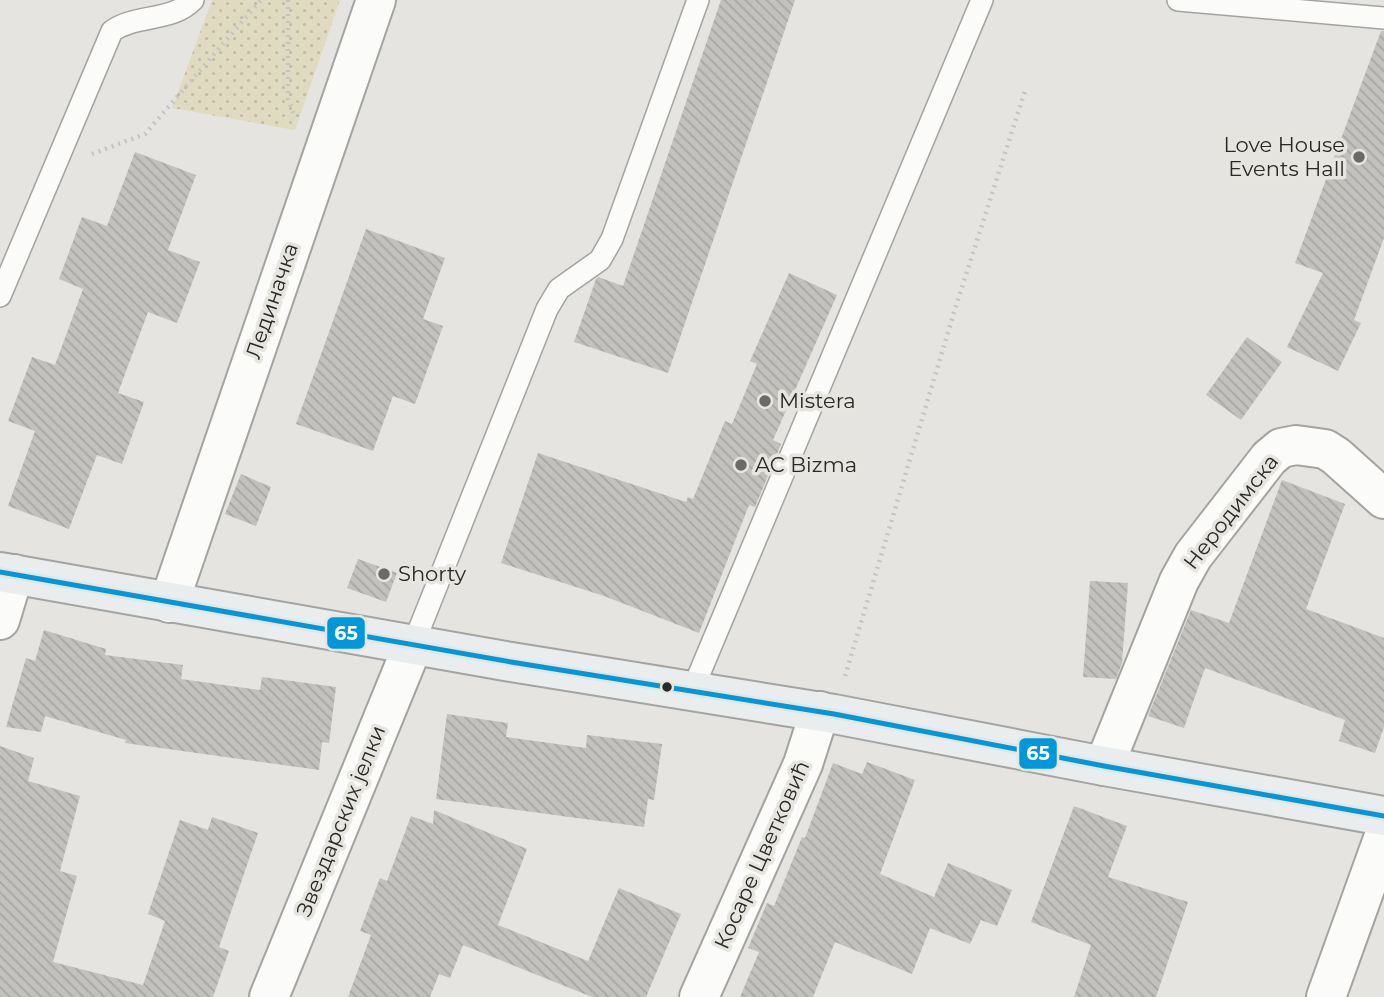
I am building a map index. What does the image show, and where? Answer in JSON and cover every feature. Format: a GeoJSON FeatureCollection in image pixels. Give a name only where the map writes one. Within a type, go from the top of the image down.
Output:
{"type":"FeatureCollection","features":[{"type":"Feature","properties":{"kind":"street","name":"Лединачка"},"geometry":{"type":"LineString","coordinates":[[169,603],[376,0]]}},
{"type":"Feature","properties":{"kind":"street","name":"Неродимска"},"geometry":{"type":"LineString","coordinates":[[1104,766],[1179,581],[1193,556],[1274,452],[1296,445],[1325,449],[1384,499]]}},
{"type":"Feature","properties":{"kind":"street"},"geometry":{"type":"LineString","coordinates":[[0,620],[7,573],[413,645],[827,712],[1104,766],[1384,816]]}},
{"type":"Feature","properties":{"kind":"street","name":"Звездарских јелки"},"geometry":{"type":"LineString","coordinates":[[269,997],[413,645]]}},
{"type":"Feature","properties":{"kind":"street","name":"Косаре Цветковић"},"geometry":{"type":"LineString","coordinates":[[699,997],[827,712]]}},
{"type":"Feature","properties":{"kind":"street"},"geometry":{"type":"LineString","coordinates":[[1326,997],[1384,836]]}},
{"type":"Feature","properties":{"kind":"lane"},"geometry":{"type":"LineString","coordinates":[[0,296],[112,31],[123,23],[174,13],[193,0]]}},
{"type":"Feature","properties":{"kind":"lane"},"geometry":{"type":"LineString","coordinates":[[413,645],[547,309],[559,289],[600,260],[612,239],[698,0]]}},
{"type":"Feature","properties":{"kind":"lane"},"geometry":{"type":"LineString","coordinates":[[692,691],[982,0]]}},
{"type":"Feature","properties":{"kind":"lane"},"geometry":{"type":"LineString","coordinates":[[1178,0],[1384,18]]}},
{"type":"Feature","properties":{"kind":"path"},"geometry":{"type":"LineString","coordinates":[[52,170],[145,134],[261,0]]}},
{"type":"Feature","properties":{"kind":"path"},"geometry":{"type":"LineString","coordinates":[[288,0],[288,99],[303,139],[323,159]]}},
{"type":"Feature","properties":{"kind":"path"},"geometry":{"type":"LineString","coordinates":[[827,712],[1025,92]]}},
{"type":"Feature","properties":{"kind":"shaded area"},"geometry":{"type":"Polygon","coordinates":[[[212,0],[340,0],[295,130],[172,108],[212,0]]]}},
{"type":"Feature","properties":{"kind":"building"},"geometry":{"type":"Polygon","coordinates":[[[721,0],[795,0],[668,373],[574,342],[596,279],[598,277],[623,286],[721,0]]]}},
{"type":"Feature","properties":{"kind":"building","name":"Love House Events Hall"},"geometry":{"type":"Polygon","coordinates":[[[1381,31],[1384,31],[1384,238],[1354,320],[1361,323],[1338,371],[1287,347],[1323,273],[1295,263],[1381,31]]]}},
{"type":"Feature","properties":{"kind":"building"},"geometry":{"type":"Polygon","coordinates":[[[135,152],[196,175],[168,250],[200,262],[177,323],[148,312],[118,393],[144,402],[122,464],[97,455],[69,529],[8,506],[35,431],[8,421],[32,357],[55,365],[83,289],[59,279],[82,217],[107,226],[135,152]]]}},
{"type":"Feature","properties":{"kind":"building"},"geometry":{"type":"Polygon","coordinates":[[[366,229],[445,258],[423,319],[443,326],[415,404],[393,396],[373,451],[296,424],[366,229]]]}},
{"type":"Feature","properties":{"kind":"building"},"geometry":{"type":"Polygon","coordinates":[[[789,273],[837,295],[773,440],[781,444],[755,507],[749,505],[699,633],[604,596],[501,563],[538,453],[686,502],[688,497],[693,499],[725,421],[732,424],[757,364],[750,361],[789,273]]]}},
{"type":"Feature","properties":{"kind":"building"},"geometry":{"type":"Polygon","coordinates":[[[1247,337],[1282,362],[1241,420],[1206,395],[1247,337]]]}},
{"type":"Feature","properties":{"kind":"building"},"geometry":{"type":"Polygon","coordinates":[[[241,474],[271,487],[256,526],[225,514],[241,474]]]}},
{"type":"Feature","properties":{"kind":"building"},"geometry":{"type":"Polygon","coordinates":[[[1282,480],[1345,504],[1306,609],[1384,638],[1384,727],[1375,753],[1339,741],[1345,720],[1205,668],[1184,728],[1148,716],[1191,610],[1229,623],[1282,480]]]}},
{"type":"Feature","properties":{"kind":"building"},"geometry":{"type":"Polygon","coordinates":[[[358,559],[397,573],[386,602],[347,588],[358,559]]]}},
{"type":"Feature","properties":{"kind":"building"},"geometry":{"type":"Polygon","coordinates":[[[1090,581],[1128,583],[1122,663],[1116,679],[1083,677],[1090,581]]]}},
{"type":"Feature","properties":{"kind":"building"},"geometry":{"type":"Polygon","coordinates":[[[44,630],[106,649],[105,655],[183,665],[181,679],[260,690],[262,677],[336,687],[329,743],[322,742],[319,770],[125,743],[126,740],[45,716],[41,732],[6,727],[26,658],[35,661],[44,630]]]}},
{"type":"Feature","properties":{"kind":"building"},"geometry":{"type":"Polygon","coordinates":[[[447,714],[508,723],[506,737],[586,748],[587,735],[662,744],[654,800],[648,799],[644,827],[436,799],[447,714]]]}},
{"type":"Feature","properties":{"kind":"building"},"geometry":{"type":"Polygon","coordinates":[[[0,746],[34,758],[28,781],[80,796],[60,871],[77,876],[53,962],[143,985],[165,921],[148,914],[180,820],[208,830],[212,817],[258,833],[219,947],[229,951],[213,997],[0,997],[0,746]]]}},
{"type":"Feature","properties":{"kind":"building"},"geometry":{"type":"Polygon","coordinates":[[[867,762],[915,780],[880,874],[934,897],[948,863],[1012,890],[997,926],[981,920],[970,944],[930,928],[912,974],[835,942],[813,997],[740,997],[759,952],[748,948],[767,903],[774,906],[802,837],[805,838],[833,763],[862,774],[867,762]]]}},
{"type":"Feature","properties":{"kind":"building"},"geometry":{"type":"Polygon","coordinates":[[[1074,806],[1127,826],[1108,877],[1188,902],[1156,997],[1074,997],[1091,945],[1031,922],[1074,806]]]}},
{"type":"Feature","properties":{"kind":"building"},"geometry":{"type":"Polygon","coordinates":[[[434,810],[527,849],[498,925],[588,961],[619,888],[681,914],[646,997],[592,997],[463,945],[450,978],[439,974],[430,997],[348,997],[371,935],[360,931],[380,878],[387,881],[411,816],[433,824],[434,810]]]}},
{"type":"Feature","properties":{"kind":"transit line","name":"65"},"geometry":{"type":"LineString","coordinates":[[0,572],[511,662],[834,714],[1384,816]]}},
{"type":"Feature","properties":{"kind":"place","name":"Love House Events Hall"},"geometry":{"type":"Point","coordinates":[1359,157]}},
{"type":"Feature","properties":{"kind":"place","name":"Mistera"},"geometry":{"type":"Point","coordinates":[765,401]}},
{"type":"Feature","properties":{"kind":"place","name":"AC Bizma"},"geometry":{"type":"Point","coordinates":[741,465]}},
{"type":"Feature","properties":{"kind":"place","name":"Shorty"},"geometry":{"type":"Point","coordinates":[384,574]}}]}
